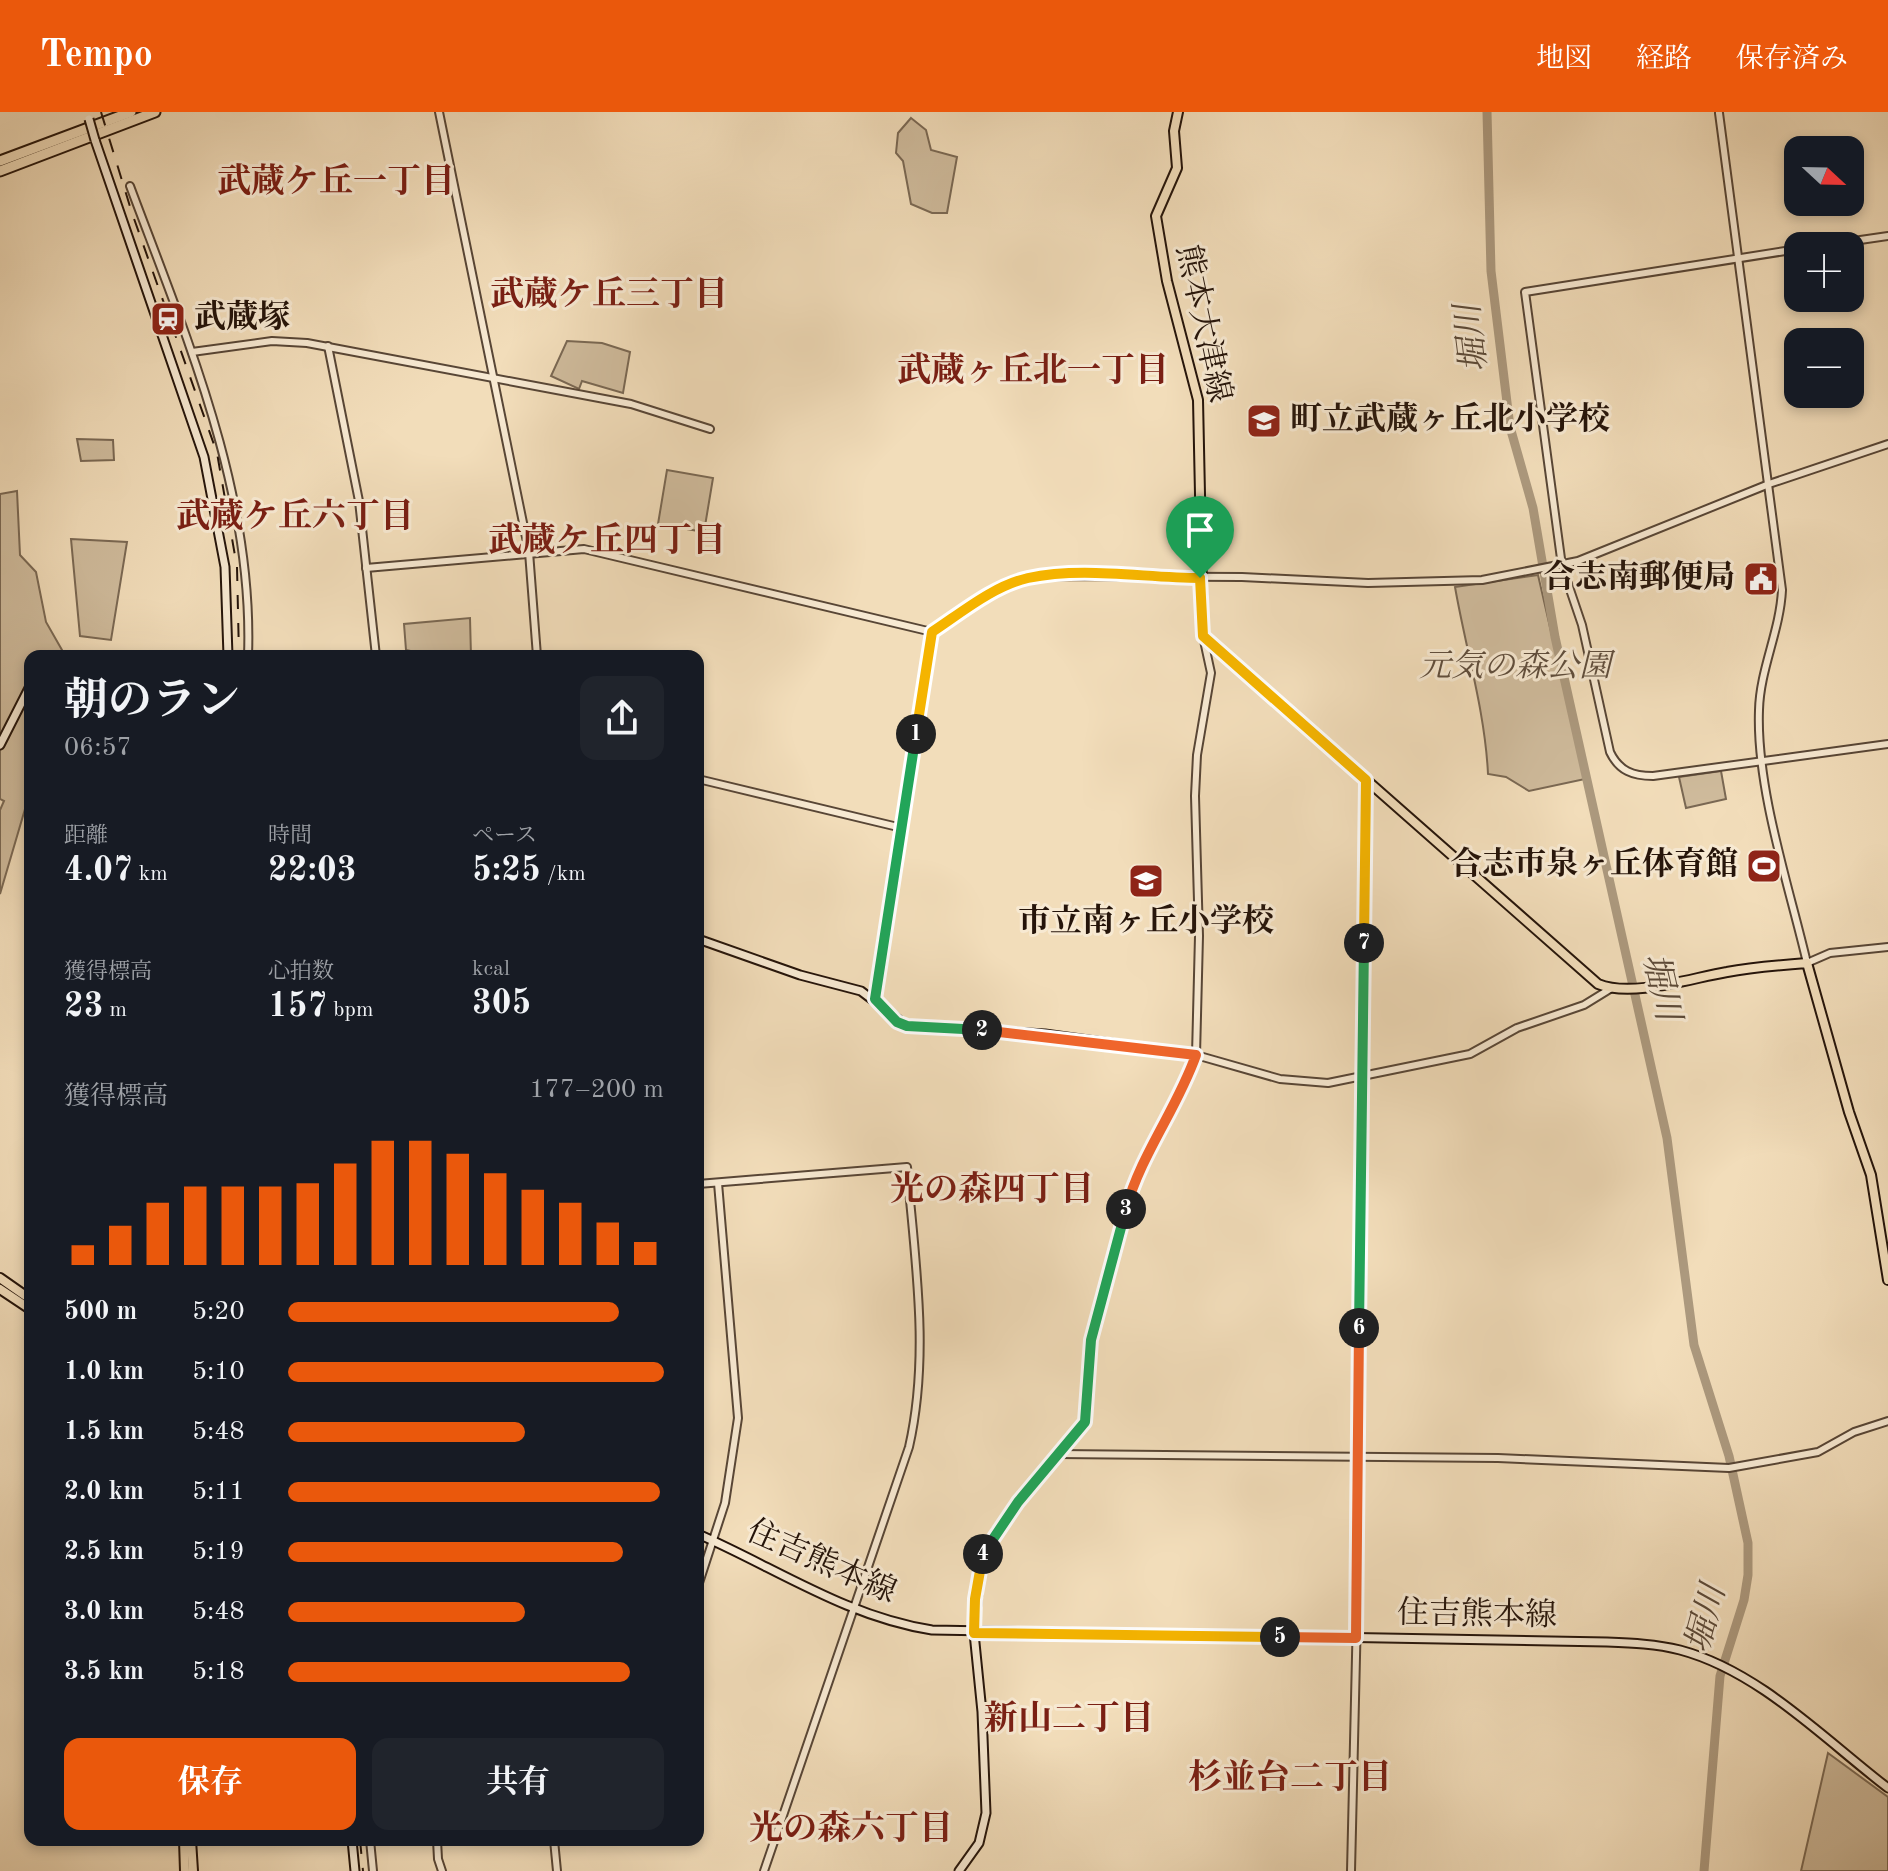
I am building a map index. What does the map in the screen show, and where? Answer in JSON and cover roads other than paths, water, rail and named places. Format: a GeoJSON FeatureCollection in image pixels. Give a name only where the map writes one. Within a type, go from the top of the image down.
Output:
{"type":"FeatureCollection","features":[{"type":"Feature","properties":{"kind":"highway"},"geometry":{"type":"LineString","coordinates":[[0,161],[131,112]]}},
{"type":"Feature","properties":{"kind":"highway"},"geometry":{"type":"LineString","coordinates":[[0,171],[155,112]]}},
{"type":"Feature","properties":{"kind":"main road","name":"熊本大津線"},"geometry":{"type":"LineString","coordinates":[[1178,112],[1174,131],[1177,168],[1157,210],[1156,222],[1198,400],[1203,636]]}},
{"type":"Feature","properties":{"kind":"main road"},"geometry":{"type":"LineString","coordinates":[[88,116],[204,457],[225,567],[228,650]]}},
{"type":"Feature","properties":{"kind":"main road"},"geometry":{"type":"LineString","coordinates":[[1203,636],[1598,984],[1610,989],[1638,987],[1807,963],[1849,1112],[1871,1175],[1888,1280]]}},
{"type":"Feature","properties":{"kind":"main road"},"geometry":{"type":"LineString","coordinates":[[0,745],[24,698]]}},
{"type":"Feature","properties":{"kind":"main road"},"geometry":{"type":"LineString","coordinates":[[704,941],[800,975],[861,991],[875,999],[897,1022],[907,1026],[1045,1034],[1196,1055],[1176,1103],[1132,1186],[1091,1340],[1088,1415],[1079,1431],[1057,1454],[985,1550],[975,1599],[974,1633],[982,1712],[986,1813],[979,1843],[959,1871]]}},
{"type":"Feature","properties":{"kind":"main road"},"geometry":{"type":"LineString","coordinates":[[0,1272],[24,1289]]}},
{"type":"Feature","properties":{"kind":"main road"},"geometry":{"type":"LineString","coordinates":[[0,1278],[24,1295]]}},
{"type":"Feature","properties":{"kind":"main road"},"geometry":{"type":"LineString","coordinates":[[0,1289],[24,1305]]}},
{"type":"Feature","properties":{"kind":"main road","name":"住吉熊本線"},"geometry":{"type":"LineString","coordinates":[[704,1537],[853,1608],[912,1627],[974,1633],[1656,1645],[1714,1662],[1744,1678],[1888,1788]]}},
{"type":"Feature","properties":{"kind":"main road"},"geometry":{"type":"LineString","coordinates":[[184,1846],[185,1871]]}},
{"type":"Feature","properties":{"kind":"main road"},"geometry":{"type":"LineString","coordinates":[[191,1846],[193,1871]]}},
{"type":"Feature","properties":{"kind":"main road"},"geometry":{"type":"LineString","coordinates":[[353,1846],[355,1871]]}},
{"type":"Feature","properties":{"kind":"street"},"geometry":{"type":"LineString","coordinates":[[439,112],[529,552],[537,650]]}},
{"type":"Feature","properties":{"kind":"street"},"geometry":{"type":"LineString","coordinates":[[1719,113],[1782,590],[1779,625],[1759,699],[1763,762],[1807,963],[1830,953],[1888,947]]}},
{"type":"Feature","properties":{"kind":"street"},"geometry":{"type":"LineString","coordinates":[[130,186],[192,352],[221,448],[246,583],[248,650]]}},
{"type":"Feature","properties":{"kind":"street"},"geometry":{"type":"LineString","coordinates":[[1864,239],[1888,236]]}},
{"type":"Feature","properties":{"kind":"street"},"geometry":{"type":"LineString","coordinates":[[1784,251],[1525,292],[1562,566],[1582,625],[1610,752],[1619,767],[1636,775],[1653,776],[1888,744]]}},
{"type":"Feature","properties":{"kind":"street"},"geometry":{"type":"LineString","coordinates":[[192,352],[272,341],[328,346],[646,407],[710,429]]}},
{"type":"Feature","properties":{"kind":"street"},"geometry":{"type":"LineString","coordinates":[[328,346],[359,501],[375,650]]}},
{"type":"Feature","properties":{"kind":"street"},"geometry":{"type":"LineString","coordinates":[[366,568],[566,549],[600,552],[932,632],[999,590],[1028,578],[1076,574],[1453,583],[1562,566],[1769,484],[1888,444]]}},
{"type":"Feature","properties":{"kind":"street"},"geometry":{"type":"LineString","coordinates":[[875,999],[932,632]]}},
{"type":"Feature","properties":{"kind":"street"},"geometry":{"type":"LineString","coordinates":[[1203,636],[1211,673],[1197,755],[1194,810],[1199,936],[1196,1055],[1295,1082],[1328,1083],[1470,1054],[1517,1028],[1584,1005],[1610,989]]}},
{"type":"Feature","properties":{"kind":"street"},"geometry":{"type":"LineString","coordinates":[[704,780],[902,828]]}},
{"type":"Feature","properties":{"kind":"street"},"geometry":{"type":"LineString","coordinates":[[1351,1871],[1366,780]]}},
{"type":"Feature","properties":{"kind":"street"},"geometry":{"type":"LineString","coordinates":[[704,1184],[907,1167],[922,1340],[920,1387],[909,1447],[764,1871]]}},
{"type":"Feature","properties":{"kind":"street"},"geometry":{"type":"LineString","coordinates":[[704,1569],[734,1458],[738,1418],[718,1183]]}},
{"type":"Feature","properties":{"kind":"street"},"geometry":{"type":"LineString","coordinates":[[1057,1454],[1579,1460],[1729,1468],[1818,1452],[1854,1432],[1888,1421]]}},
{"type":"Feature","properties":{"kind":"street"},"geometry":{"type":"LineString","coordinates":[[371,1846],[373,1871]]}},
{"type":"Feature","properties":{"kind":"street"},"geometry":{"type":"LineString","coordinates":[[438,1846],[442,1871]]}},
{"type":"Feature","properties":{"kind":"street"},"geometry":{"type":"LineString","coordinates":[[555,1846],[557,1871]]}},
{"type":"Feature","properties":{"kind":"waterway","name":"堀川"},"geometry":{"type":"LineString","coordinates":[[1487,112],[1491,271],[1510,427],[1533,508],[1555,637],[1667,1138],[1694,1345],[1729,1456],[1748,1543],[1744,1600],[1720,1676],[1704,1871]]}},
{"type":"Feature","properties":{"kind":"railway"},"geometry":{"type":"LineString","coordinates":[[101,112],[132,213],[217,453],[237,567],[239,650]]}},
{"type":"Feature","properties":{"kind":"railway"},"geometry":{"type":"LineString","coordinates":[[361,1846],[363,1871]]}},
{"type":"Feature","properties":{"kind":"place","name":"武蔵塚"},"geometry":{"type":"Point","coordinates":[168,319]}},
{"type":"Feature","properties":{"kind":"place","name":"町立武蔵ヶ丘北小学校"},"geometry":{"type":"Point","coordinates":[1264,421]}},
{"type":"Feature","properties":{"kind":"place","name":"合志南郵便局"},"geometry":{"type":"Point","coordinates":[1761,579]}},
{"type":"Feature","properties":{"kind":"place","name":"合志市泉ヶ丘体育館"},"geometry":{"type":"Point","coordinates":[1764,866]}},
{"type":"Feature","properties":{"kind":"place","name":"市立南ヶ丘小学校"},"geometry":{"type":"Point","coordinates":[1146,881]}},
{"type":"Feature","properties":{"kind":"district","name":"武蔵ケ丘一丁目"},"geometry":{"type":"Point","coordinates":[336,183]}},
{"type":"Feature","properties":{"kind":"district","name":"武蔵ケ丘三丁目"},"geometry":{"type":"Point","coordinates":[609,296]}},
{"type":"Feature","properties":{"kind":"district","name":"武蔵ヶ丘北一丁目"},"geometry":{"type":"Point","coordinates":[1033,372]}},
{"type":"Feature","properties":{"kind":"district","name":"武蔵ケ丘六丁目"},"geometry":{"type":"Point","coordinates":[295,518]}},
{"type":"Feature","properties":{"kind":"district","name":"武蔵ケ丘四丁目"},"geometry":{"type":"Point","coordinates":[607,542]}},
{"type":"Feature","properties":{"kind":"district","name":"光の森四丁目"},"geometry":{"type":"Point","coordinates":[992,1191]}},
{"type":"Feature","properties":{"kind":"district","name":"新山二丁目"},"geometry":{"type":"Point","coordinates":[1069,1720]}},
{"type":"Feature","properties":{"kind":"district","name":"杉並台二丁目"},"geometry":{"type":"Point","coordinates":[1290,1779]}},
{"type":"Feature","properties":{"kind":"district","name":"光の森六丁目"},"geometry":{"type":"Point","coordinates":[851,1830]}},
{"type":"Feature","properties":{"kind":"park label","name":"元気の森公園"},"geometry":{"type":"Point","coordinates":[1515,668]}}]}
